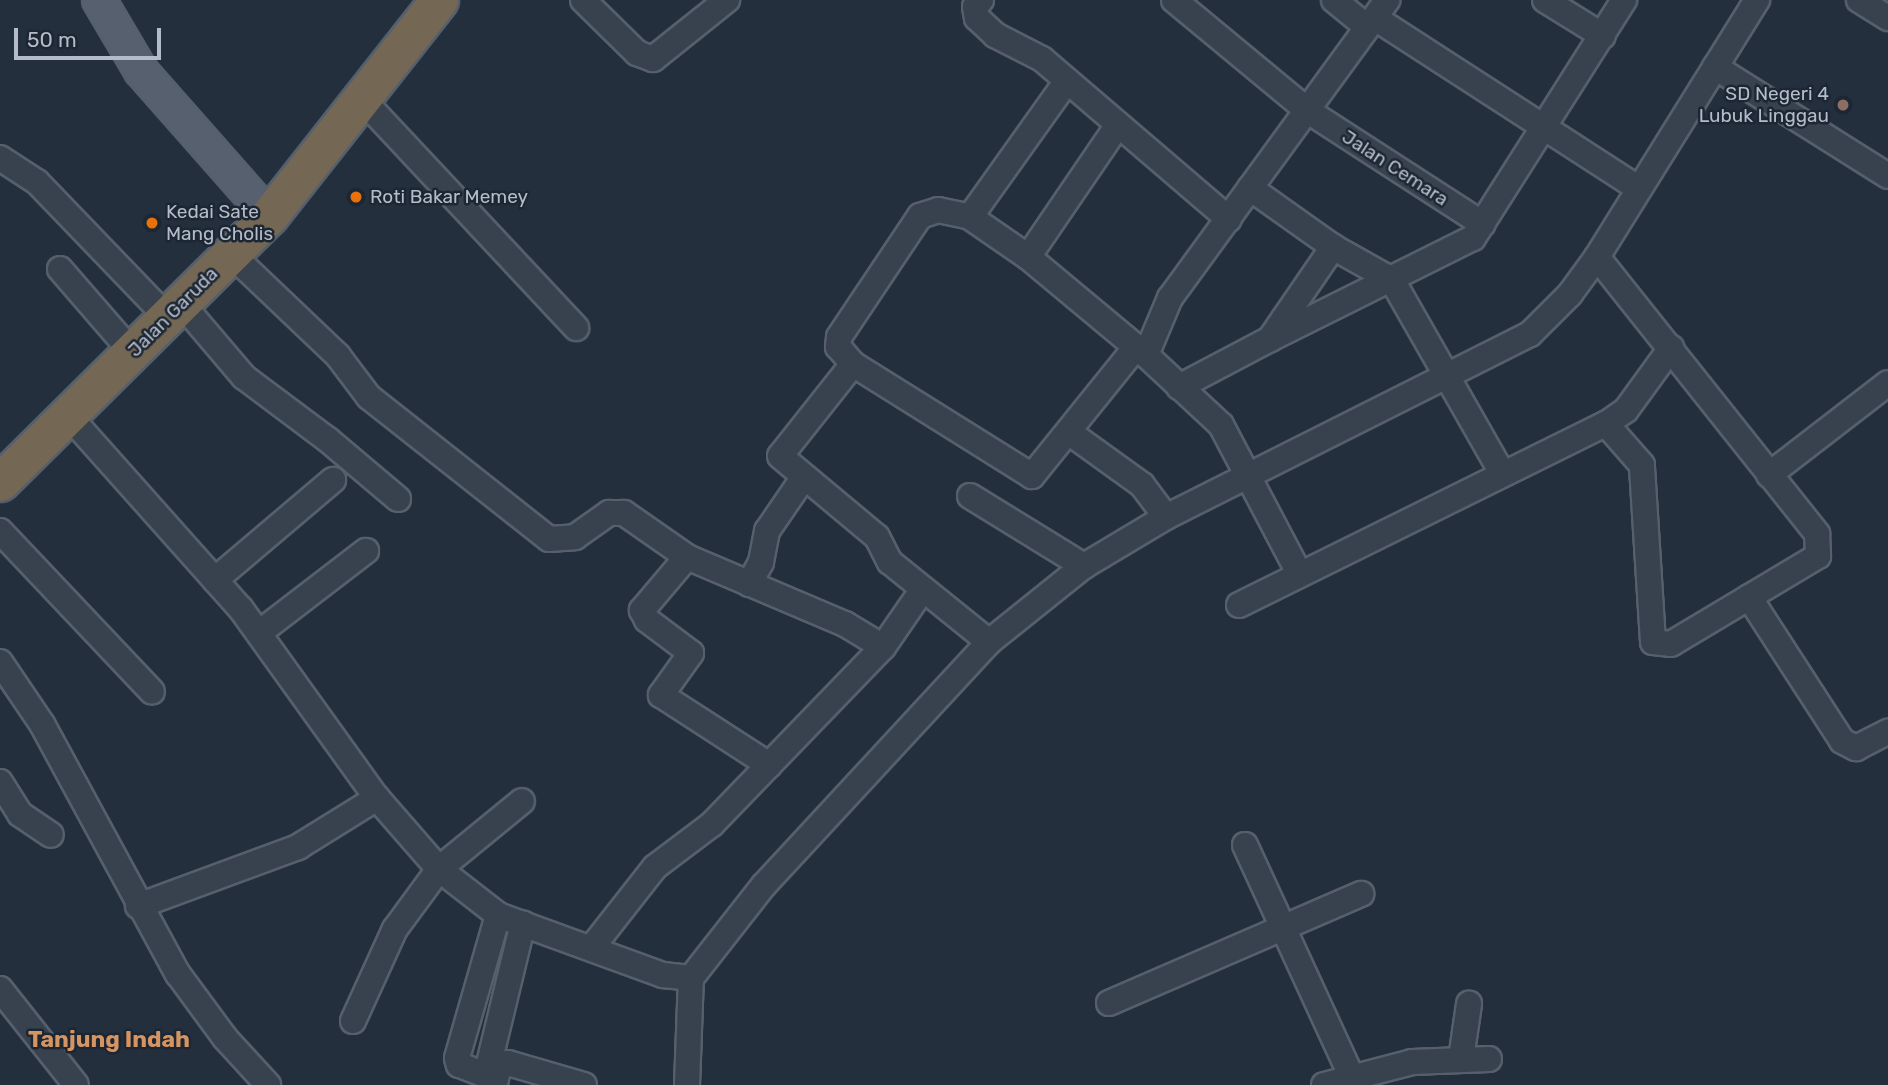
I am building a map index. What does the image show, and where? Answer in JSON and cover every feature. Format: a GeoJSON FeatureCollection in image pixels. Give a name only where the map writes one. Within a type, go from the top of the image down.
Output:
{"type":"FeatureCollection","features":[{"type":"Feature","properties":{"kind":"highway","name":"Jalan Garuda"},"geometry":{"type":"LineString","coordinates":[[0,482],[269,216],[439,0]]}},
{"type":"Feature","properties":{"kind":"main road"},"geometry":{"type":"LineString","coordinates":[[99,0],[141,71],[269,216]]}},
{"type":"Feature","properties":{"kind":"street"},"geometry":{"type":"LineString","coordinates":[[583,0],[642,57],[653,59],[727,0]]}},
{"type":"Feature","properties":{"kind":"street"},"geometry":{"type":"LineString","coordinates":[[981,0],[975,13],[995,35],[1031,51],[1228,219]]}},
{"type":"Feature","properties":{"kind":"street","name":"Jalan Cemara"},"geometry":{"type":"LineString","coordinates":[[1174,0],[1308,111],[1483,224]]}},
{"type":"Feature","properties":{"kind":"street"},"geometry":{"type":"LineString","coordinates":[[1334,0],[1376,15],[1638,188]]}},
{"type":"Feature","properties":{"kind":"street"},"geometry":{"type":"LineString","coordinates":[[1545,0],[1603,36]]}},
{"type":"Feature","properties":{"kind":"street"},"geometry":{"type":"LineString","coordinates":[[1179,387],[1468,242],[1483,224],[1545,128],[1624,0]]}},
{"type":"Feature","properties":{"kind":"street"},"geometry":{"type":"LineString","coordinates":[[687,1085],[691,978],[764,885],[989,642],[1084,566],[1167,517],[1530,334],[1570,294],[1597,257],[1757,0]]}},
{"type":"Feature","properties":{"kind":"street"},"geometry":{"type":"LineString","coordinates":[[1299,573],[1250,475],[1215,417],[1141,351],[1028,257],[970,217],[938,210],[920,216],[839,337],[841,353],[853,364],[1028,476],[1039,472],[1141,351],[1166,306],[1376,15]]}},
{"type":"Feature","properties":{"kind":"street"},"geometry":{"type":"LineString","coordinates":[[1715,67],[1888,174]]}},
{"type":"Feature","properties":{"kind":"street"},"geometry":{"type":"LineString","coordinates":[[970,217],[1067,80]]}},
{"type":"Feature","properties":{"kind":"street"},"geometry":{"type":"LineString","coordinates":[[361,98],[576,328]]}},
{"type":"Feature","properties":{"kind":"street"},"geometry":{"type":"LineString","coordinates":[[1028,257],[1118,125]]}},
{"type":"Feature","properties":{"kind":"street"},"geometry":{"type":"LineString","coordinates":[[0,158],[37,182],[244,377],[327,439],[398,499]]}},
{"type":"Feature","properties":{"kind":"street"},"geometry":{"type":"LineString","coordinates":[[1250,188],[1333,247],[1392,281],[1502,473]]}},
{"type":"Feature","properties":{"kind":"street"},"geometry":{"type":"LineString","coordinates":[[1270,339],[1333,247]]}},
{"type":"Feature","properties":{"kind":"street"},"geometry":{"type":"LineString","coordinates":[[231,254],[338,356],[369,397],[548,539],[575,537],[617,511],[687,557],[845,624],[883,647]]}},
{"type":"Feature","properties":{"kind":"street"},"geometry":{"type":"LineString","coordinates":[[1597,257],[1817,534],[1820,549],[1808,563],[1671,644],[1653,642],[1642,465],[1606,424]]}},
{"type":"Feature","properties":{"kind":"street"},"geometry":{"type":"LineString","coordinates":[[60,269],[132,352]]}},
{"type":"Feature","properties":{"kind":"street"},"geometry":{"type":"LineString","coordinates":[[1239,605],[1299,573],[1606,424],[1634,401],[1671,348]]}},
{"type":"Feature","properties":{"kind":"street"},"geometry":{"type":"LineString","coordinates":[[853,364],[782,451],[782,460],[877,537],[890,562],[989,642]]}},
{"type":"Feature","properties":{"kind":"street"},"geometry":{"type":"LineString","coordinates":[[1769,475],[1888,383]]}},
{"type":"Feature","properties":{"kind":"street"},"geometry":{"type":"LineString","coordinates":[[68,415],[259,633],[377,799],[439,869],[498,915],[593,946],[663,975],[691,978]]}},
{"type":"Feature","properties":{"kind":"street"},"geometry":{"type":"LineString","coordinates":[[1070,433],[1142,485],[1167,517]]}},
{"type":"Feature","properties":{"kind":"street"},"geometry":{"type":"LineString","coordinates":[[749,584],[761,562],[767,531],[804,477]]}},
{"type":"Feature","properties":{"kind":"street"},"geometry":{"type":"LineString","coordinates":[[215,580],[333,480]]}},
{"type":"Feature","properties":{"kind":"street"},"geometry":{"type":"LineString","coordinates":[[970,496],[1084,566]]}},
{"type":"Feature","properties":{"kind":"street"},"geometry":{"type":"LineString","coordinates":[[0,531],[152,692]]}},
{"type":"Feature","properties":{"kind":"street"},"geometry":{"type":"LineString","coordinates":[[259,633],[366,551]]}},
{"type":"Feature","properties":{"kind":"street"},"geometry":{"type":"LineString","coordinates":[[687,557],[642,610],[647,620],[691,653],[661,695],[769,765]]}},
{"type":"Feature","properties":{"kind":"street"},"geometry":{"type":"LineString","coordinates":[[593,946],[655,867],[712,824],[883,647],[923,589]]}},
{"type":"Feature","properties":{"kind":"street"},"geometry":{"type":"LineString","coordinates":[[1749,597],[1842,741],[1856,748],[1888,732]]}},
{"type":"Feature","properties":{"kind":"street"},"geometry":{"type":"LineString","coordinates":[[0,662],[80,791],[138,905],[178,974],[225,1038],[268,1085]]}},
{"type":"Feature","properties":{"kind":"street"},"geometry":{"type":"LineString","coordinates":[[0,782],[20,814],[33,818],[51,835]]}},
{"type":"Feature","properties":{"kind":"street"},"geometry":{"type":"LineString","coordinates":[[138,905],[298,847],[377,799]]}},
{"type":"Feature","properties":{"kind":"street"},"geometry":{"type":"LineString","coordinates":[[353,1021],[395,929],[439,869],[522,801]]}},
{"type":"Feature","properties":{"kind":"street"},"geometry":{"type":"LineString","coordinates":[[1245,845],[1351,1075]]}},
{"type":"Feature","properties":{"kind":"street"},"geometry":{"type":"LineString","coordinates":[[1109,1003],[1284,931],[1361,894]]}},
{"type":"Feature","properties":{"kind":"street"},"geometry":{"type":"LineString","coordinates":[[492,1080],[459,1065],[457,1058],[498,915]]}},
{"type":"Feature","properties":{"kind":"street"},"geometry":{"type":"LineString","coordinates":[[492,1080],[523,923]]}},
{"type":"Feature","properties":{"kind":"street"},"geometry":{"type":"LineString","coordinates":[[0,989],[76,1085]]}},
{"type":"Feature","properties":{"kind":"street"},"geometry":{"type":"LineString","coordinates":[[1461,1059],[1469,1004]]}},
{"type":"Feature","properties":{"kind":"street"},"geometry":{"type":"LineString","coordinates":[[1324,1085],[1351,1075],[1412,1062],[1489,1059]]}},
{"type":"Feature","properties":{"kind":"street"},"geometry":{"type":"LineString","coordinates":[[492,1080],[499,1068],[508,1063],[584,1085]]}},
{"type":"Feature","properties":{"kind":"place","name":"SD Negeri 4 Lubuk Linggau"},"geometry":{"type":"Point","coordinates":[1843,105]}},
{"type":"Feature","properties":{"kind":"place","name":"Roti Bakar Memey"},"geometry":{"type":"Point","coordinates":[356,197]}},
{"type":"Feature","properties":{"kind":"place","name":"Kedai Sate Mang Cholis"},"geometry":{"type":"Point","coordinates":[152,223]}},
{"type":"Feature","properties":{"kind":"district","name":"Tanjung Indah"},"geometry":{"type":"Point","coordinates":[109,1039]}}]}
